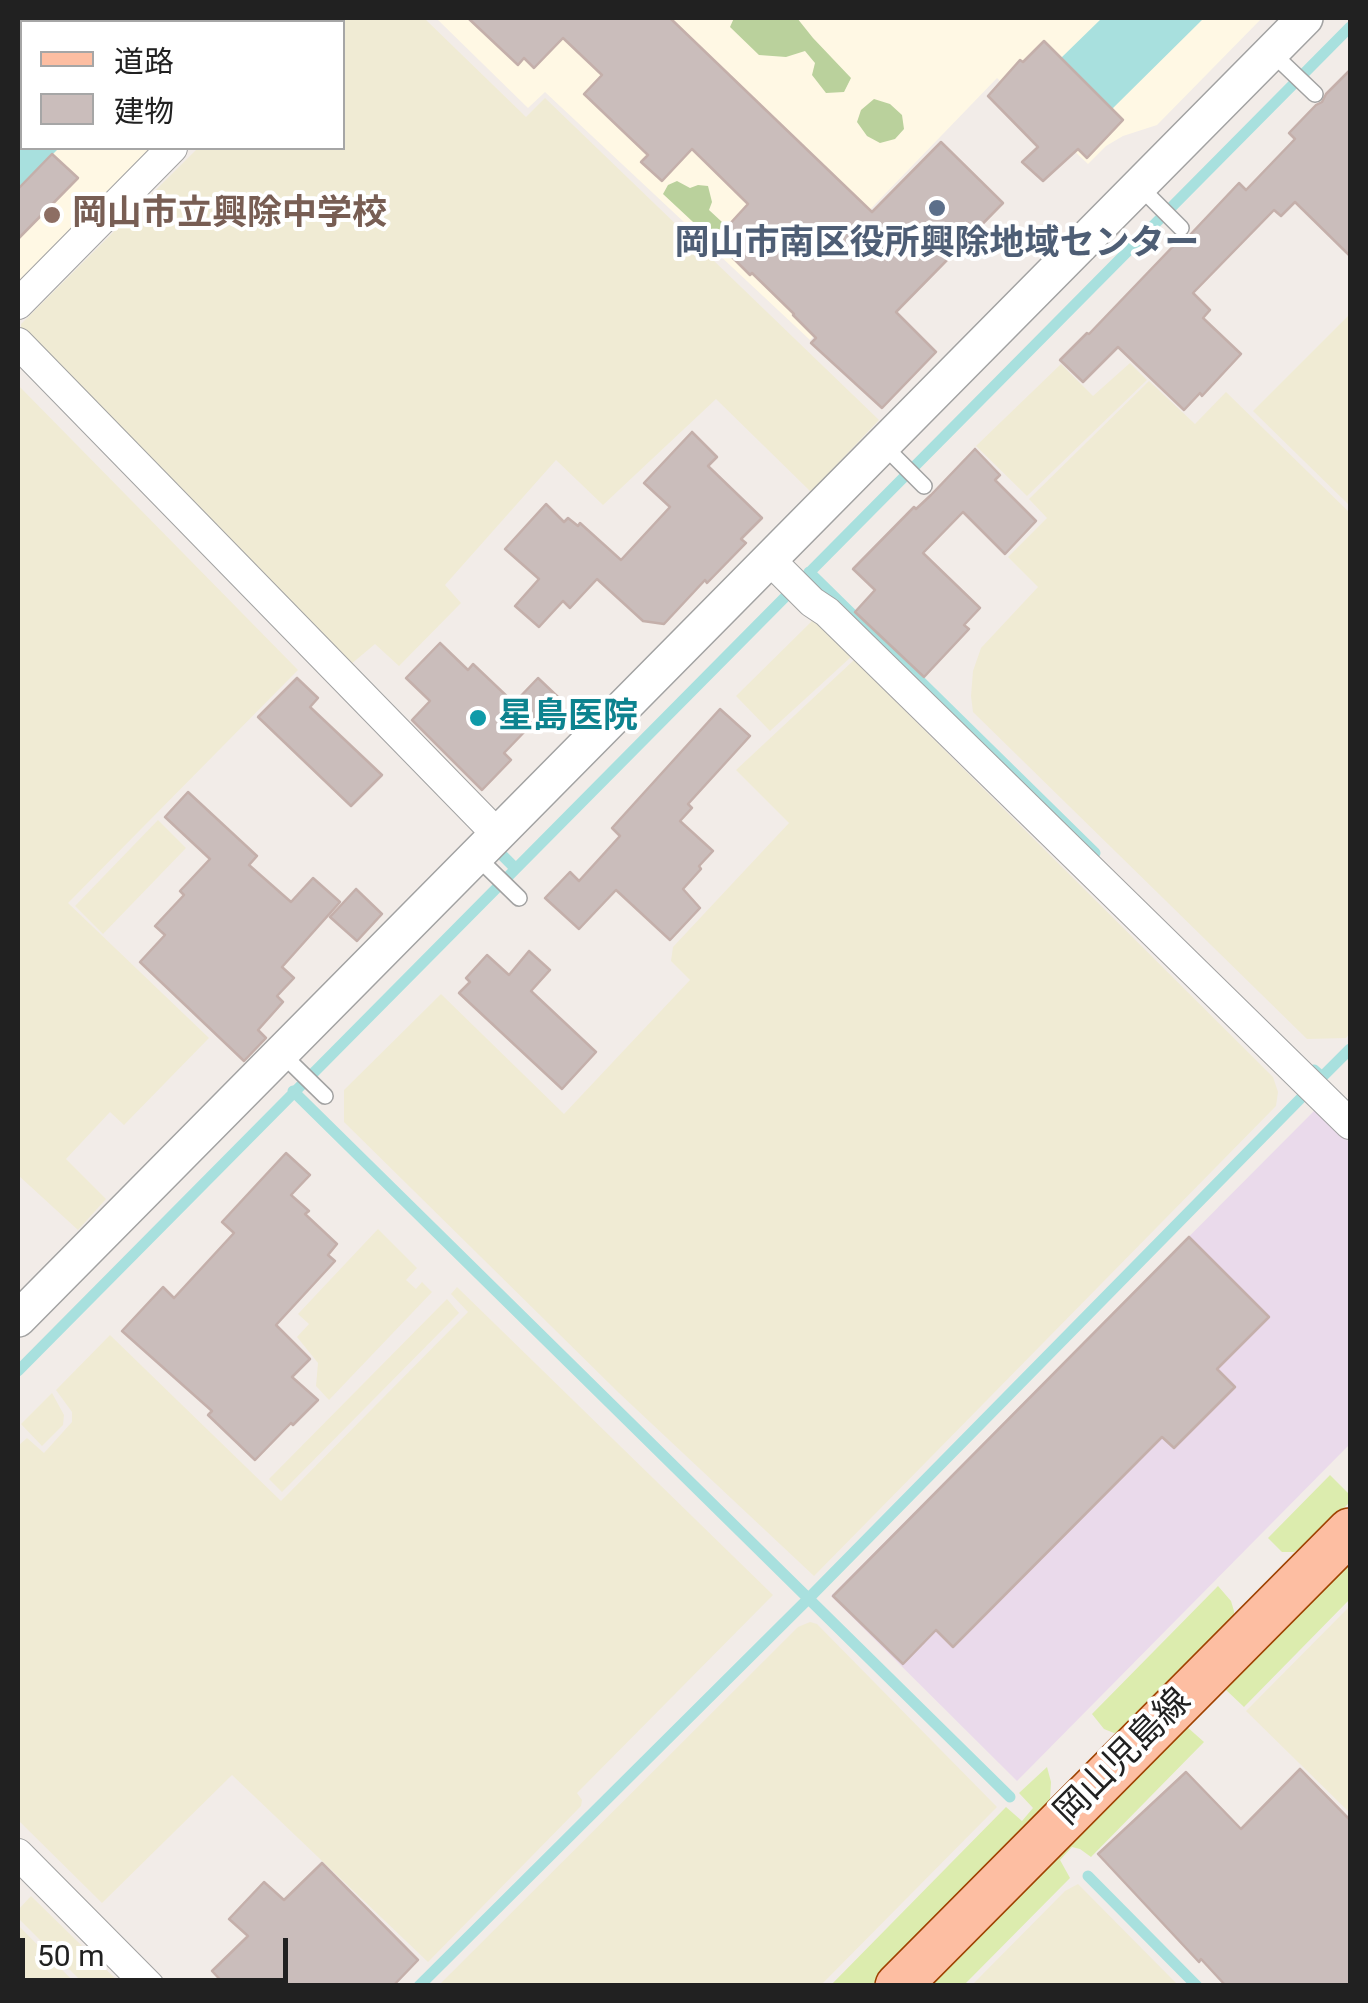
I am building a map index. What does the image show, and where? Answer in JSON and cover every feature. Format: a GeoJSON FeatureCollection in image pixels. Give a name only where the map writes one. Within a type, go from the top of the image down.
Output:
{"type":"FeatureCollection","features":[{"type":"Feature","properties":{"kind":"main road","name":"岡山児島線"},"geometry":{"type":"LineString","coordinates":[[898,1986],[1350,1531]]}},
{"type":"Feature","properties":{"kind":"street"},"geometry":{"type":"LineString","coordinates":[[18,1319],[289,1060],[488,854],[1148,195],[1280,61],[1305,18]]}},
{"type":"Feature","properties":{"kind":"street"},"geometry":{"type":"LineString","coordinates":[[18,304],[170,150]]}},
{"type":"Feature","properties":{"kind":"street"},"geometry":{"type":"LineString","coordinates":[[18,344],[488,854]]}},
{"type":"Feature","properties":{"kind":"street"},"geometry":{"type":"LineString","coordinates":[[776,566],[841,625],[1350,1124]]}},
{"type":"Feature","properties":{"kind":"street"},"geometry":{"type":"LineString","coordinates":[[18,1854],[149,1986]]}},
{"type":"Feature","properties":{"kind":"lane"},"geometry":{"type":"LineString","coordinates":[[1280,61],[1312,91]]}},
{"type":"Feature","properties":{"kind":"lane"},"geometry":{"type":"LineString","coordinates":[[1148,195],[1178,225]]}},
{"type":"Feature","properties":{"kind":"lane"},"geometry":{"type":"LineString","coordinates":[[891,453],[922,483]]}},
{"type":"Feature","properties":{"kind":"lane"},"geometry":{"type":"LineString","coordinates":[[488,854],[515,894]]}},
{"type":"Feature","properties":{"kind":"lane"},"geometry":{"type":"LineString","coordinates":[[289,1060],[322,1093]]}},
{"type":"Feature","properties":{"kind":"shaded area","name":"岡山市立興除中学校"},"geometry":{"type":"Polygon","coordinates":[[[18,18],[285,18],[20,20],[20,150],[152,150],[18,283],[18,18]]]}},
{"type":"Feature","properties":{"kind":"shaded area"},"geometry":{"type":"Polygon","coordinates":[[[424,18],[526,117],[545,98],[879,420],[811,492],[716,399],[603,505],[556,460],[445,585],[461,603],[399,666],[375,644],[350,665],[21,334],[21,324],[196,150],[345,150],[345,20],[326,20],[424,18]]]}},
{"type":"Feature","properties":{"kind":"shaded area"},"geometry":{"type":"Polygon","coordinates":[[[436,18],[1262,18],[1157,125],[1123,136],[1088,164],[997,78],[830,251],[864,284],[810,340],[545,92],[528,108],[436,18]]]}},
{"type":"Feature","properties":{"kind":"shaded area"},"geometry":{"type":"Polygon","coordinates":[[[1350,314],[1350,506],[1253,411],[1350,314]]]}},
{"type":"Feature","properties":{"kind":"shaded area"},"geometry":{"type":"Polygon","coordinates":[[[1130,363],[1147,380],[1027,496],[976,446],[1061,364],[1093,396],[1130,363]]]}},
{"type":"Feature","properties":{"kind":"shaded area"},"geometry":{"type":"Polygon","coordinates":[[[1149,381],[1195,424],[1226,392],[1350,513],[1350,1033],[1346,1038],[1307,1039],[973,712],[973,671],[981,648],[1038,587],[1008,557],[1047,518],[1029,499],[1149,381]]]}},
{"type":"Feature","properties":{"kind":"shaded area"},"geometry":{"type":"Polygon","coordinates":[[[18,385],[298,670],[68,903],[209,1038],[124,1125],[110,1112],[66,1159],[106,1199],[78,1230],[18,1175],[18,385]]]}},
{"type":"Feature","properties":{"kind":"shaded area"},"geometry":{"type":"Polygon","coordinates":[[[813,620],[851,657],[770,731],[736,696],[813,620]]]}},
{"type":"Feature","properties":{"kind":"shaded area"},"geometry":{"type":"Polygon","coordinates":[[[854,660],[1273,1077],[1278,1092],[1276,1106],[814,1576],[619,1393],[344,1122],[344,1090],[441,994],[564,1114],[690,980],[671,961],[673,947],[789,823],[736,770],[854,660]]]}},
{"type":"Feature","properties":{"kind":"shaded area"},"geometry":{"type":"Polygon","coordinates":[[[158,820],[186,848],[103,934],[75,906],[158,820]]]}},
{"type":"Feature","properties":{"kind":"shaded area"},"geometry":{"type":"Polygon","coordinates":[[[1316,1109],[1350,1143],[1350,1444],[1017,1781],[831,1596],[1316,1109]]]}},
{"type":"Feature","properties":{"kind":"shaded area"},"geometry":{"type":"Polygon","coordinates":[[[378,1229],[417,1268],[406,1280],[416,1289],[422,1282],[432,1292],[329,1400],[316,1386],[318,1363],[297,1337],[309,1324],[298,1314],[378,1229]]]}},
{"type":"Feature","properties":{"kind":"shaded area"},"geometry":{"type":"Polygon","coordinates":[[[457,1287],[773,1595],[577,1793],[581,1806],[428,1962],[232,1775],[102,1903],[18,1820],[18,1446],[27,1438],[44,1453],[72,1422],[72,1412],[56,1390],[110,1335],[281,1501],[468,1312],[451,1294],[457,1287]]]}},
{"type":"Feature","properties":{"kind":"shaded area"},"geometry":{"type":"Polygon","coordinates":[[[447,1299],[459,1313],[282,1492],[269,1479],[447,1299]]]}},
{"type":"Feature","properties":{"kind":"shaded area"},"geometry":{"type":"Polygon","coordinates":[[[52,1393],[64,1415],[63,1425],[42,1446],[21,1424],[52,1393]]]}},
{"type":"Feature","properties":{"kind":"shaded area"},"geometry":{"type":"Polygon","coordinates":[[[1350,1606],[1350,1813],[1246,1711],[1350,1606]]]}},
{"type":"Feature","properties":{"kind":"shaded area"},"geometry":{"type":"Polygon","coordinates":[[[810,1622],[817,1624],[997,1807],[821,1985],[439,1985],[798,1627],[810,1622]]]}},
{"type":"Feature","properties":{"kind":"shaded area"},"geometry":{"type":"Polygon","coordinates":[[[1078,1884],[1178,1985],[972,1985],[1065,1891],[1078,1884]]]}},
{"type":"Feature","properties":{"kind":"shaded area"},"geometry":{"type":"Polygon","coordinates":[[[31,1896],[122,1985],[85,1985],[18,1918],[18,1910],[31,1896]]]}},
{"type":"Feature","properties":{"kind":"shaded area"},"geometry":{"type":"Polygon","coordinates":[[[18,1925],[77,1985],[18,1985],[18,1925]]]}},
{"type":"Feature","properties":{"kind":"green space"},"geometry":{"type":"Polygon","coordinates":[[[18,18],[278,18],[20,20],[20,43],[18,18]]]}},
{"type":"Feature","properties":{"kind":"green space"},"geometry":{"type":"Polygon","coordinates":[[[734,18],[797,18],[851,78],[844,92],[826,93],[812,75],[815,63],[805,51],[786,57],[759,55],[730,27],[734,18]]]}},
{"type":"Feature","properties":{"kind":"green space"},"geometry":{"type":"Polygon","coordinates":[[[874,99],[890,104],[902,115],[904,129],[895,139],[880,143],[867,136],[857,122],[861,110],[874,99]]]}},
{"type":"Feature","properties":{"kind":"green space"},"geometry":{"type":"Polygon","coordinates":[[[677,181],[690,188],[708,186],[712,202],[709,210],[722,222],[719,231],[707,235],[663,194],[668,185],[677,181]]]}},
{"type":"Feature","properties":{"kind":"green space"},"geometry":{"type":"Polygon","coordinates":[[[1330,1475],[1350,1495],[1350,1502],[1309,1542],[1294,1552],[1282,1552],[1268,1538],[1330,1475]]]}},
{"type":"Feature","properties":{"kind":"green space"},"geometry":{"type":"Polygon","coordinates":[[[1350,1561],[1350,1599],[1244,1707],[1225,1689],[1350,1561]]]}},
{"type":"Feature","properties":{"kind":"green space"},"geometry":{"type":"Polygon","coordinates":[[[1218,1586],[1231,1601],[1234,1618],[1124,1731],[1104,1729],[1092,1714],[1218,1586]]]}},
{"type":"Feature","properties":{"kind":"green space"},"geometry":{"type":"Polygon","coordinates":[[[1186,1726],[1204,1742],[1091,1857],[1072,1847],[1060,1860],[1070,1878],[964,1985],[928,1986],[1186,1726]]]}},
{"type":"Feature","properties":{"kind":"green space"},"geometry":{"type":"Polygon","coordinates":[[[1047,1767],[1050,1799],[1043,1812],[873,1985],[830,1986],[1006,1807],[1022,1821],[1033,1808],[1019,1793],[1047,1767]]]}},
{"type":"Feature","properties":{"kind":"water"},"geometry":{"type":"Polygon","coordinates":[[[1102,18],[1204,18],[1112,109],[1061,58],[1102,18]]]}},
{"type":"Feature","properties":{"kind":"water"},"geometry":{"type":"Polygon","coordinates":[[[18,93],[20,150],[57,150],[18,189],[18,93]]]}},
{"type":"Feature","properties":{"kind":"building"},"geometry":{"type":"Polygon","coordinates":[[[468,18],[670,18],[872,212],[941,142],[1003,203],[896,312],[936,352],[882,408],[811,343],[816,338],[794,314],[715,240],[748,204],[692,149],[662,181],[641,162],[648,155],[584,94],[602,75],[563,38],[534,68],[524,58],[518,65],[468,18]]]}},
{"type":"Feature","properties":{"kind":"building"},"geometry":{"type":"Polygon","coordinates":[[[1044,41],[1123,120],[1087,158],[1078,149],[1043,181],[1022,162],[1038,147],[988,96],[1020,60],[1023,62],[1044,41]]]}},
{"type":"Feature","properties":{"kind":"building"},"geometry":{"type":"Polygon","coordinates":[[[1350,70],[1350,256],[1295,202],[1281,216],[1274,210],[1193,293],[1210,310],[1203,318],[1241,354],[1202,396],[1200,393],[1184,410],[1118,347],[1083,382],[1060,360],[1239,183],[1246,190],[1295,139],[1289,133],[1350,70]]]}},
{"type":"Feature","properties":{"kind":"building"},"geometry":{"type":"Polygon","coordinates":[[[52,154],[78,178],[18,239],[18,189],[52,154]]]}},
{"type":"Feature","properties":{"kind":"building"},"geometry":{"type":"Polygon","coordinates":[[[692,432],[717,457],[708,466],[762,518],[741,539],[746,543],[707,583],[705,580],[664,624],[643,621],[597,579],[570,608],[563,601],[539,627],[515,606],[539,579],[505,549],[546,504],[564,522],[568,518],[578,526],[580,523],[621,560],[670,507],[644,483],[692,432]]]}},
{"type":"Feature","properties":{"kind":"building"},"geometry":{"type":"Polygon","coordinates":[[[975,449],[1000,475],[995,480],[1036,521],[1005,554],[963,512],[923,553],[980,608],[964,625],[969,629],[924,677],[855,612],[875,590],[853,569],[975,449]]]}},
{"type":"Feature","properties":{"kind":"building","name":"星島医院"},"geometry":{"type":"Polygon","coordinates":[[[440,643],[468,670],[473,664],[514,703],[538,678],[558,697],[504,753],[511,760],[482,790],[412,720],[430,701],[406,678],[440,643]]]}},
{"type":"Feature","properties":{"kind":"building"},"geometry":{"type":"Polygon","coordinates":[[[297,678],[318,698],[310,707],[382,775],[351,806],[258,717],[297,678]]]}},
{"type":"Feature","properties":{"kind":"building"},"geometry":{"type":"Polygon","coordinates":[[[720,709],[750,736],[688,804],[692,808],[680,821],[713,851],[683,889],[700,908],[670,940],[616,890],[579,929],[545,898],[570,872],[579,881],[620,836],[612,828],[720,709]]]}},
{"type":"Feature","properties":{"kind":"building"},"geometry":{"type":"Polygon","coordinates":[[[188,792],[257,856],[249,865],[291,902],[313,878],[340,902],[282,967],[294,978],[277,996],[283,1002],[258,1030],[266,1038],[244,1061],[140,962],[165,935],[155,926],[210,859],[165,817],[188,792]]]}},
{"type":"Feature","properties":{"kind":"building"},"geometry":{"type":"Polygon","coordinates":[[[356,889],[382,914],[357,941],[330,917],[356,889]]]}},
{"type":"Feature","properties":{"kind":"building"},"geometry":{"type":"Polygon","coordinates":[[[529,951],[550,970],[531,991],[596,1052],[562,1089],[459,993],[470,982],[466,978],[487,955],[509,975],[529,951]]]}},
{"type":"Feature","properties":{"kind":"building"},"geometry":{"type":"Polygon","coordinates":[[[286,1153],[310,1175],[291,1195],[337,1244],[328,1255],[335,1261],[276,1325],[310,1359],[292,1377],[318,1400],[255,1460],[208,1415],[212,1411],[122,1331],[163,1287],[174,1298],[234,1233],[222,1222],[286,1153]]]}},
{"type":"Feature","properties":{"kind":"building"},"geometry":{"type":"Polygon","coordinates":[[[1189,1237],[1269,1317],[1217,1369],[1235,1387],[1174,1448],[1162,1437],[953,1647],[936,1630],[903,1664],[833,1596],[1189,1237]]]}},
{"type":"Feature","properties":{"kind":"building"},"geometry":{"type":"Polygon","coordinates":[[[1300,1769],[1350,1820],[1350,1986],[1226,1986],[1098,1854],[1186,1772],[1241,1829],[1300,1769]]]}},
{"type":"Feature","properties":{"kind":"building"},"geometry":{"type":"Polygon","coordinates":[[[322,1863],[418,1960],[393,1986],[226,1986],[212,1971],[248,1936],[229,1919],[264,1882],[284,1900],[322,1863]]]}},
{"type":"Feature","properties":{"kind":"waterway"},"geometry":{"type":"LineString","coordinates":[[18,1371],[1350,27]]}},
{"type":"Feature","properties":{"kind":"waterway"},"geometry":{"type":"LineString","coordinates":[[809,572],[1095,853]]}},
{"type":"Feature","properties":{"kind":"waterway"},"geometry":{"type":"LineString","coordinates":[[503,856],[515,868]]}},
{"type":"Feature","properties":{"kind":"waterway"},"geometry":{"type":"LineString","coordinates":[[1314,1070],[1322,1077],[1350,1049]]}},
{"type":"Feature","properties":{"kind":"waterway"},"geometry":{"type":"LineString","coordinates":[[293,1091],[1010,1797]]}},
{"type":"Feature","properties":{"kind":"waterway"},"geometry":{"type":"LineString","coordinates":[[419,1986],[807,1600],[1305,1094]]}},
{"type":"Feature","properties":{"kind":"waterway"},"geometry":{"type":"LineString","coordinates":[[1088,1876],[1197,1986]]}},
{"type":"Feature","properties":{"kind":"place","name":"岡山市南区役所興除地域センター"},"geometry":{"type":"Point","coordinates":[937,208]}},
{"type":"Feature","properties":{"kind":"place","name":"岡山市立興除中学校"},"geometry":{"type":"Point","coordinates":[52,215]}},
{"type":"Feature","properties":{"kind":"place","name":"星島医院"},"geometry":{"type":"Point","coordinates":[478,718]}}]}
